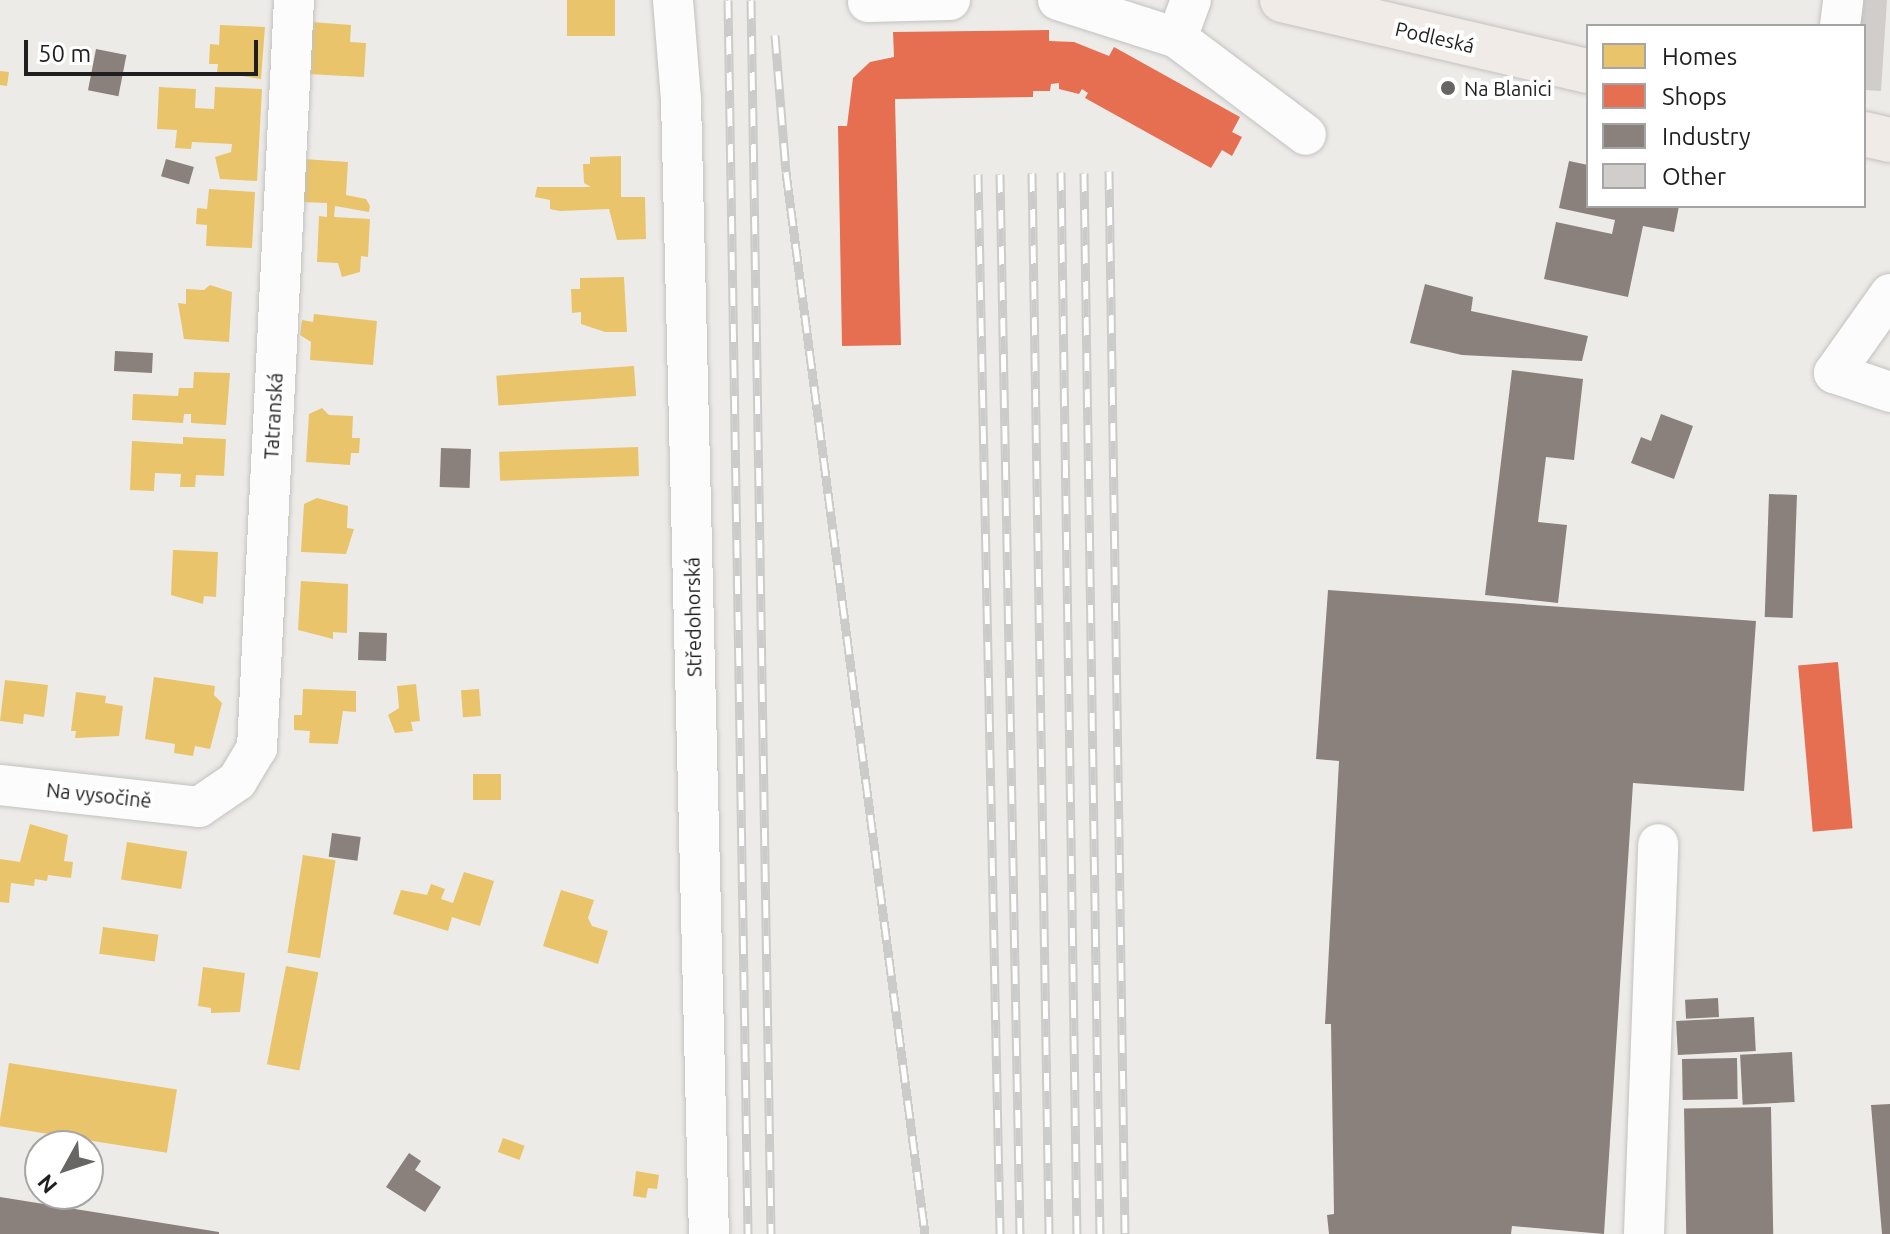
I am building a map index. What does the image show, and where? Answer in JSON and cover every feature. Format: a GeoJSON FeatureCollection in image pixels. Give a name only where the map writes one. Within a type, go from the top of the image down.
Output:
{"type":"FeatureCollection","features":[{"type":"Feature","properties":{"kind":"main road","name":"Podleská"},"geometry":{"type":"LineString","coordinates":[[1282,0],[1586,71]]}},
{"type":"Feature","properties":{"kind":"main road"},"geometry":{"type":"LineString","coordinates":[[1866,134],[1890,140]]}},
{"type":"Feature","properties":{"kind":"street","name":"Tatranská"},"geometry":{"type":"LineString","coordinates":[[199,807],[237,781],[257,748],[294,0]]}},
{"type":"Feature","properties":{"kind":"street","name":"Středohorská"},"geometry":{"type":"LineString","coordinates":[[673,0],[681,100],[709,1234]]}},
{"type":"Feature","properties":{"kind":"street"},"geometry":{"type":"LineString","coordinates":[[868,2],[950,0]]}},
{"type":"Feature","properties":{"kind":"street"},"geometry":{"type":"LineString","coordinates":[[1058,0],[1177,38],[1306,135]]}},
{"type":"Feature","properties":{"kind":"street"},"geometry":{"type":"LineString","coordinates":[[1177,38],[1191,0]]}},
{"type":"Feature","properties":{"kind":"street"},"geometry":{"type":"LineString","coordinates":[[1840,24],[1843,0]]}},
{"type":"Feature","properties":{"kind":"street"},"geometry":{"type":"LineString","coordinates":[[1890,294],[1834,373],[1890,392]]}},
{"type":"Feature","properties":{"kind":"street","name":"Na vysočině"},"geometry":{"type":"LineString","coordinates":[[0,785],[199,807]]}},
{"type":"Feature","properties":{"kind":"street"},"geometry":{"type":"LineString","coordinates":[[1644,1234],[1658,844]]}},
{"type":"Feature","properties":{"kind":"building: Homes"},"geometry":{"type":"Polygon","coordinates":[[[567,0],[615,0],[615,36],[567,36],[567,0]]]}},
{"type":"Feature","properties":{"kind":"building: Homes"},"geometry":{"type":"Polygon","coordinates":[[[311,22],[351,25],[350,42],[366,43],[364,77],[308,74],[311,22]]]}},
{"type":"Feature","properties":{"kind":"building: Homes"},"geometry":{"type":"Polygon","coordinates":[[[220,25],[265,27],[261,79],[217,72],[218,64],[209,64],[210,44],[219,45],[220,25]]]}},
{"type":"Feature","properties":{"kind":"building: Homes"},"geometry":{"type":"Polygon","coordinates":[[[0,71],[9,72],[7,86],[0,85],[0,71]]]}},
{"type":"Feature","properties":{"kind":"building: Homes"},"geometry":{"type":"Polygon","coordinates":[[[159,87],[196,89],[195,108],[214,109],[215,87],[262,89],[257,181],[220,179],[215,157],[231,152],[232,144],[192,142],[191,149],[175,148],[177,130],[157,129],[159,87]]]}},
{"type":"Feature","properties":{"kind":"building: Homes"},"geometry":{"type":"Polygon","coordinates":[[[621,156],[621,197],[645,197],[646,239],[617,240],[609,209],[560,211],[550,209],[550,200],[535,197],[537,187],[591,187],[584,183],[583,164],[590,164],[590,157],[621,156]]]}},
{"type":"Feature","properties":{"kind":"building: Homes"},"geometry":{"type":"Polygon","coordinates":[[[304,159],[348,162],[346,195],[366,199],[370,206],[369,212],[335,206],[334,217],[370,219],[368,257],[361,256],[360,272],[342,277],[338,263],[317,262],[319,216],[327,217],[327,203],[301,202],[304,159]]]}},
{"type":"Feature","properties":{"kind":"building: Homes"},"geometry":{"type":"Polygon","coordinates":[[[209,189],[255,192],[252,248],[206,246],[207,225],[196,224],[197,208],[207,209],[209,189]]]}},
{"type":"Feature","properties":{"kind":"building: Homes"},"geometry":{"type":"Polygon","coordinates":[[[624,277],[627,332],[605,332],[581,324],[581,312],[572,313],[571,289],[580,289],[580,278],[624,277]]]}},
{"type":"Feature","properties":{"kind":"building: Homes"},"geometry":{"type":"Polygon","coordinates":[[[210,285],[232,292],[229,342],[184,339],[178,303],[186,304],[186,289],[204,290],[210,285]]]}},
{"type":"Feature","properties":{"kind":"building: Homes"},"geometry":{"type":"Polygon","coordinates":[[[314,314],[377,321],[373,365],[310,360],[311,342],[300,335],[302,320],[313,322],[314,314]]]}},
{"type":"Feature","properties":{"kind":"building: Homes"},"geometry":{"type":"Polygon","coordinates":[[[634,366],[636,396],[498,406],[496,376],[634,366]]]}},
{"type":"Feature","properties":{"kind":"building: Homes"},"geometry":{"type":"Polygon","coordinates":[[[194,372],[230,373],[226,425],[191,423],[191,414],[184,414],[183,423],[132,420],[133,394],[178,396],[179,388],[193,388],[194,372]]]}},
{"type":"Feature","properties":{"kind":"building: Homes"},"geometry":{"type":"Polygon","coordinates":[[[322,408],[329,415],[353,416],[352,438],[360,438],[359,453],[351,453],[350,465],[306,462],[309,414],[322,408]]]}},
{"type":"Feature","properties":{"kind":"building: Homes"},"geometry":{"type":"Polygon","coordinates":[[[183,437],[226,439],[224,476],[196,475],[195,487],[180,487],[181,474],[155,473],[154,491],[130,490],[132,441],[183,444],[183,437]]]}},
{"type":"Feature","properties":{"kind":"building: Homes"},"geometry":{"type":"Polygon","coordinates":[[[638,447],[639,476],[500,481],[499,452],[638,447]]]}},
{"type":"Feature","properties":{"kind":"building: Homes"},"geometry":{"type":"Polygon","coordinates":[[[317,498],[348,506],[347,528],[354,529],[346,554],[301,552],[304,504],[317,498]]]}},
{"type":"Feature","properties":{"kind":"building: Homes"},"geometry":{"type":"Polygon","coordinates":[[[173,550],[218,552],[216,597],[204,596],[203,604],[171,595],[173,550]]]}},
{"type":"Feature","properties":{"kind":"building: Homes"},"geometry":{"type":"Polygon","coordinates":[[[301,581],[348,584],[347,633],[333,632],[333,639],[298,630],[301,581]]]}},
{"type":"Feature","properties":{"kind":"building: Homes"},"geometry":{"type":"Polygon","coordinates":[[[154,677],[215,686],[214,695],[222,703],[210,749],[195,746],[193,756],[174,753],[175,744],[145,739],[154,677]]]}},
{"type":"Feature","properties":{"kind":"building: Homes"},"geometry":{"type":"Polygon","coordinates":[[[5,680],[48,685],[44,717],[24,714],[23,724],[0,721],[5,680]]]}},
{"type":"Feature","properties":{"kind":"building: Homes"},"geometry":{"type":"Polygon","coordinates":[[[416,684],[420,721],[411,722],[413,731],[395,733],[388,715],[399,708],[397,686],[416,684]]]}},
{"type":"Feature","properties":{"kind":"building: Homes"},"geometry":{"type":"Polygon","coordinates":[[[303,689],[356,691],[356,712],[343,711],[338,744],[309,743],[310,731],[294,730],[294,715],[302,715],[303,689]]]}},
{"type":"Feature","properties":{"kind":"building: Homes"},"geometry":{"type":"Polygon","coordinates":[[[479,689],[481,716],[463,717],[461,690],[479,689]]]}},
{"type":"Feature","properties":{"kind":"building: Homes"},"geometry":{"type":"Polygon","coordinates":[[[76,692],[106,696],[105,703],[123,706],[119,736],[75,738],[76,731],[71,731],[76,692]]]}},
{"type":"Feature","properties":{"kind":"building: Homes"},"geometry":{"type":"Polygon","coordinates":[[[473,774],[501,774],[501,800],[473,800],[473,774]]]}},
{"type":"Feature","properties":{"kind":"building: Homes"},"geometry":{"type":"Polygon","coordinates":[[[30,824],[68,835],[64,861],[73,862],[71,878],[48,875],[47,881],[35,879],[34,886],[11,883],[9,903],[0,902],[0,859],[20,862],[30,824]]]}},
{"type":"Feature","properties":{"kind":"building: Homes"},"geometry":{"type":"Polygon","coordinates":[[[127,842],[187,852],[181,889],[121,880],[127,842]]]}},
{"type":"Feature","properties":{"kind":"building: Homes"},"geometry":{"type":"Polygon","coordinates":[[[303,855],[336,860],[320,958],[288,953],[303,855]]]}},
{"type":"Feature","properties":{"kind":"building: Homes"},"geometry":{"type":"Polygon","coordinates":[[[464,872],[494,881],[480,926],[452,917],[448,931],[393,914],[401,890],[427,895],[431,884],[445,889],[441,899],[453,903],[464,872]]]}},
{"type":"Feature","properties":{"kind":"building: Homes"},"geometry":{"type":"Polygon","coordinates":[[[561,890],[594,900],[588,918],[592,926],[608,931],[598,964],[543,946],[561,890]]]}},
{"type":"Feature","properties":{"kind":"building: Homes"},"geometry":{"type":"Polygon","coordinates":[[[103,927],[158,935],[155,962],[99,954],[103,927]]]}},
{"type":"Feature","properties":{"kind":"building: Homes"},"geometry":{"type":"Polygon","coordinates":[[[286,966],[318,972],[299,1070],[267,1064],[286,966]]]}},
{"type":"Feature","properties":{"kind":"building: Homes"},"geometry":{"type":"Polygon","coordinates":[[[203,967],[245,973],[240,1012],[211,1013],[211,1008],[198,1006],[203,967]]]}},
{"type":"Feature","properties":{"kind":"building: Homes"},"geometry":{"type":"Polygon","coordinates":[[[9,1063],[177,1090],[167,1153],[104,1143],[104,1130],[24,1130],[0,1126],[9,1063]]]}},
{"type":"Feature","properties":{"kind":"building: Homes"},"geometry":{"type":"Polygon","coordinates":[[[503,1138],[525,1146],[519,1160],[498,1152],[503,1138]]]}},
{"type":"Feature","properties":{"kind":"building: Homes"},"geometry":{"type":"Polygon","coordinates":[[[636,1171],[659,1175],[657,1189],[648,1188],[646,1198],[633,1196],[636,1171]]]}},
{"type":"Feature","properties":{"kind":"building: Shops"},"geometry":{"type":"Polygon","coordinates":[[[1049,30],[1049,41],[1074,42],[1109,56],[1114,47],[1240,117],[1232,132],[1242,137],[1232,156],[1222,150],[1211,168],[1085,98],[1088,93],[1082,89],[1079,94],[1059,89],[1059,83],[1051,84],[1050,91],[1033,91],[1033,97],[895,99],[901,345],[842,346],[838,126],[847,126],[853,78],[870,62],[894,57],[893,32],[1049,30]]]}},
{"type":"Feature","properties":{"kind":"building: Shops"},"geometry":{"type":"Polygon","coordinates":[[[1838,662],[1853,828],[1813,832],[1798,665],[1838,662]]]}},
{"type":"Feature","properties":{"kind":"building: Industry"},"geometry":{"type":"Polygon","coordinates":[[[96,49],[126,55],[118,96],[88,90],[96,49]]]}},
{"type":"Feature","properties":{"kind":"building: Industry"},"geometry":{"type":"Polygon","coordinates":[[[166,159],[194,167],[189,184],[161,176],[166,159]]]}},
{"type":"Feature","properties":{"kind":"building: Industry"},"geometry":{"type":"Polygon","coordinates":[[[1569,161],[1586,165],[1586,208],[1679,208],[1674,232],[1643,226],[1628,297],[1544,279],[1556,222],[1612,234],[1615,220],[1559,208],[1569,161]]]}},
{"type":"Feature","properties":{"kind":"building: Industry"},"geometry":{"type":"Polygon","coordinates":[[[1425,284],[1473,297],[1471,311],[1588,336],[1582,361],[1462,355],[1410,343],[1425,284]]]}},
{"type":"Feature","properties":{"kind":"building: Industry"},"geometry":{"type":"Polygon","coordinates":[[[115,351],[153,353],[152,373],[114,371],[115,351]]]}},
{"type":"Feature","properties":{"kind":"building: Industry"},"geometry":{"type":"Polygon","coordinates":[[[1512,370],[1583,379],[1574,460],[1546,457],[1538,522],[1567,525],[1558,603],[1485,595],[1512,370]]]}},
{"type":"Feature","properties":{"kind":"building: Industry"},"geometry":{"type":"Polygon","coordinates":[[[1661,414],[1693,426],[1674,479],[1631,463],[1641,437],[1651,441],[1661,414]]]}},
{"type":"Feature","properties":{"kind":"building: Industry"},"geometry":{"type":"Polygon","coordinates":[[[441,448],[471,449],[470,488],[440,487],[441,448]]]}},
{"type":"Feature","properties":{"kind":"building: Industry"},"geometry":{"type":"Polygon","coordinates":[[[1769,494],[1797,495],[1793,618],[1765,617],[1769,494]]]}},
{"type":"Feature","properties":{"kind":"building: Industry"},"geometry":{"type":"Polygon","coordinates":[[[1328,590],[1756,621],[1744,791],[1633,783],[1604,1234],[1512,1226],[1511,1234],[1329,1234],[1327,1215],[1334,1214],[1331,1024],[1325,1024],[1339,761],[1316,759],[1328,590]]]}},
{"type":"Feature","properties":{"kind":"building: Industry"},"geometry":{"type":"Polygon","coordinates":[[[359,632],[387,633],[386,661],[358,660],[359,632]]]}},
{"type":"Feature","properties":{"kind":"building: Industry"},"geometry":{"type":"Polygon","coordinates":[[[332,833],[361,837],[357,861],[329,857],[332,833]]]}},
{"type":"Feature","properties":{"kind":"building: Industry"},"geometry":{"type":"Polygon","coordinates":[[[1718,998],[1719,1017],[1686,1019],[1685,1000],[1718,998]]]}},
{"type":"Feature","properties":{"kind":"building: Industry"},"geometry":{"type":"Polygon","coordinates":[[[1754,1017],[1756,1051],[1678,1055],[1676,1021],[1754,1017]]]}},
{"type":"Feature","properties":{"kind":"building: Industry"},"geometry":{"type":"Polygon","coordinates":[[[1792,1052],[1795,1102],[1743,1105],[1740,1055],[1792,1052]]]}},
{"type":"Feature","properties":{"kind":"building: Industry"},"geometry":{"type":"Polygon","coordinates":[[[1737,1058],[1738,1099],[1683,1100],[1682,1059],[1737,1058]]]}},
{"type":"Feature","properties":{"kind":"building: Industry"},"geometry":{"type":"Polygon","coordinates":[[[1890,1104],[1890,1234],[1882,1234],[1871,1105],[1890,1104]]]}},
{"type":"Feature","properties":{"kind":"building: Industry"},"geometry":{"type":"Polygon","coordinates":[[[1771,1107],[1773,1234],[1686,1234],[1684,1109],[1771,1107]]]}},
{"type":"Feature","properties":{"kind":"building: Industry"},"geometry":{"type":"Polygon","coordinates":[[[409,1153],[421,1161],[415,1170],[441,1187],[425,1212],[386,1187],[409,1153]]]}},
{"type":"Feature","properties":{"kind":"building: Industry"},"geometry":{"type":"Polygon","coordinates":[[[0,1197],[24,1201],[24,1210],[81,1210],[219,1232],[219,1234],[0,1234],[0,1197]]]}},
{"type":"Feature","properties":{"kind":"building: Other"},"geometry":{"type":"Polygon","coordinates":[[[1856,0],[1887,0],[1881,91],[1866,90],[1866,24],[1855,24],[1856,0]]]}},
{"type":"Feature","properties":{"kind":"railway"},"geometry":{"type":"LineString","coordinates":[[728,0],[748,1234]]}},
{"type":"Feature","properties":{"kind":"railway"},"geometry":{"type":"LineString","coordinates":[[751,0],[771,1234]]}},
{"type":"Feature","properties":{"kind":"railway"},"geometry":{"type":"LineString","coordinates":[[775,35],[786,172],[925,1234]]}},
{"type":"Feature","properties":{"kind":"railway"},"geometry":{"type":"LineString","coordinates":[[1109,171],[1125,1234]]}},
{"type":"Feature","properties":{"kind":"railway"},"geometry":{"type":"LineString","coordinates":[[1061,172],[1077,1234]]}},
{"type":"Feature","properties":{"kind":"railway"},"geometry":{"type":"LineString","coordinates":[[1032,173],[1049,1234]]}},
{"type":"Feature","properties":{"kind":"railway"},"geometry":{"type":"LineString","coordinates":[[1084,173],[1100,1234]]}},
{"type":"Feature","properties":{"kind":"railway"},"geometry":{"type":"LineString","coordinates":[[978,174],[1000,1234]]}},
{"type":"Feature","properties":{"kind":"railway"},"geometry":{"type":"LineString","coordinates":[[1000,174],[1020,1234]]}},
{"type":"Feature","properties":{"kind":"place","name":"Na Blanici"},"geometry":{"type":"Point","coordinates":[1448,88]}}]}
